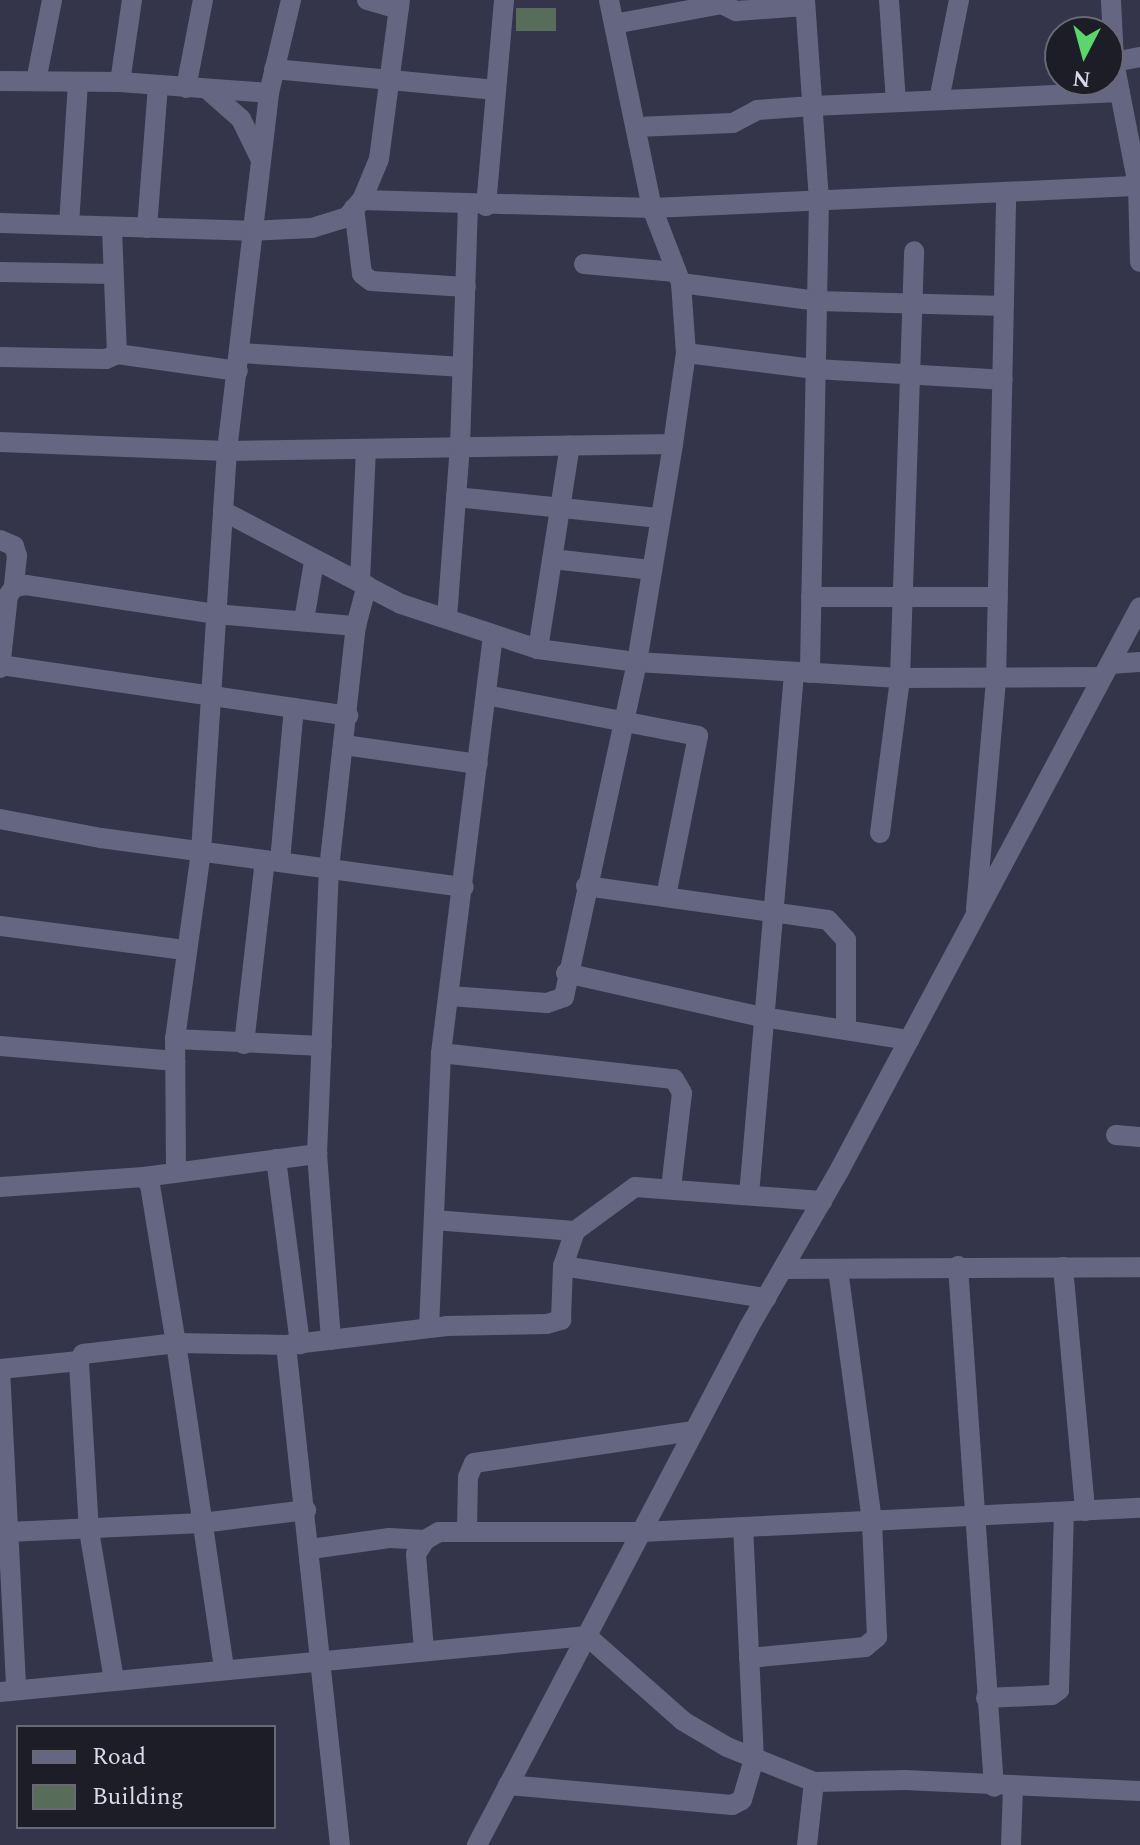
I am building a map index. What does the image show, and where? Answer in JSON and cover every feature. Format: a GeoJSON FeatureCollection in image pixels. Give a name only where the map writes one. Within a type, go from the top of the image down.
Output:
{"type":"FeatureCollection","features":[{"type":"Feature","properties":{"kind":"street"},"geometry":{"type":"LineString","coordinates":[[36,81],[52,0]]}},
{"type":"Feature","properties":{"kind":"street"},"geometry":{"type":"LineString","coordinates":[[120,82],[132,0]]}},
{"type":"Feature","properties":{"kind":"street"},"geometry":{"type":"LineString","coordinates":[[196,89],[203,0]]}},
{"type":"Feature","properties":{"kind":"street"},"geometry":{"type":"LineString","coordinates":[[176,1171],[175,1039],[201,852],[227,451],[239,362],[250,231],[269,93],[291,0]]}},
{"type":"Feature","properties":{"kind":"street"},"geometry":{"type":"LineString","coordinates":[[0,223],[250,231],[312,228],[347,217],[358,204],[379,159],[399,5],[367,0]]}},
{"type":"Feature","properties":{"kind":"street"},"geometry":{"type":"LineString","coordinates":[[447,618],[460,446],[466,287],[496,90],[504,0]]}},
{"type":"Feature","properties":{"kind":"street"},"geometry":{"type":"LineString","coordinates":[[449,996],[557,1003],[564,997],[566,973],[637,662],[673,444],[686,353],[678,278],[652,208],[609,0]]}},
{"type":"Feature","properties":{"kind":"street"},"geometry":{"type":"LineString","coordinates":[[889,0],[896,102]]}},
{"type":"Feature","properties":{"kind":"street"},"geometry":{"type":"LineString","coordinates":[[939,100],[959,0]]}},
{"type":"Feature","properties":{"kind":"street"},"geometry":{"type":"LineString","coordinates":[[614,24],[722,2],[736,11],[805,3],[819,199],[811,597],[772,910],[749,1195]]}},
{"type":"Feature","properties":{"kind":"street"},"geometry":{"type":"LineString","coordinates":[[274,69],[496,90]]}},
{"type":"Feature","properties":{"kind":"street"},"geometry":{"type":"LineString","coordinates":[[0,81],[120,82],[269,93]]}},
{"type":"Feature","properties":{"kind":"street"},"geometry":{"type":"LineString","coordinates":[[69,225],[78,82]]}},
{"type":"Feature","properties":{"kind":"street"},"geometry":{"type":"LineString","coordinates":[[147,228],[158,85]]}},
{"type":"Feature","properties":{"kind":"street"},"geometry":{"type":"LineString","coordinates":[[196,89],[241,119],[260,158]]}},
{"type":"Feature","properties":{"kind":"street"},"geometry":{"type":"LineString","coordinates":[[636,127],[733,123],[757,110],[1044,95]]}},
{"type":"Feature","properties":{"kind":"street"},"geometry":{"type":"LineString","coordinates":[[1121,96],[1139,186],[1140,262]]}},
{"type":"Feature","properties":{"kind":"street"},"geometry":{"type":"LineString","coordinates":[[358,204],[652,208],[1139,186]]}},
{"type":"Feature","properties":{"kind":"street"},"geometry":{"type":"LineString","coordinates":[[975,917],[996,681],[1006,194]]}},
{"type":"Feature","properties":{"kind":"street"},"geometry":{"type":"LineString","coordinates":[[358,204],[362,274],[371,281],[466,287]]}},
{"type":"Feature","properties":{"kind":"street"},"geometry":{"type":"LineString","coordinates":[[112,228],[117,354]]}},
{"type":"Feature","properties":{"kind":"street"},"geometry":{"type":"LineString","coordinates":[[880,833],[900,678],[914,251]]}},
{"type":"Feature","properties":{"kind":"street"},"geometry":{"type":"LineString","coordinates":[[584,264],[817,301],[1004,306]]}},
{"type":"Feature","properties":{"kind":"street"},"geometry":{"type":"LineString","coordinates":[[0,272],[113,274]]}},
{"type":"Feature","properties":{"kind":"street"},"geometry":{"type":"LineString","coordinates":[[686,353],[815,369],[1003,380]]}},
{"type":"Feature","properties":{"kind":"street"},"geometry":{"type":"LineString","coordinates":[[0,357],[106,359],[117,354],[239,362],[463,367]]}},
{"type":"Feature","properties":{"kind":"street"},"geometry":{"type":"LineString","coordinates":[[0,442],[227,451],[673,444]]}},
{"type":"Feature","properties":{"kind":"street"},"geometry":{"type":"LineString","coordinates":[[538,649],[570,445]]}},
{"type":"Feature","properties":{"kind":"street"},"geometry":{"type":"LineString","coordinates":[[331,1340],[317,1154],[329,869],[356,626],[364,583],[366,450]]}},
{"type":"Feature","properties":{"kind":"street"},"geometry":{"type":"LineString","coordinates":[[456,497],[660,518]]}},
{"type":"Feature","properties":{"kind":"street"},"geometry":{"type":"LineString","coordinates":[[223,511],[314,562],[364,583],[401,604],[538,649],[637,662],[996,681],[1106,671],[1140,662]]}},
{"type":"Feature","properties":{"kind":"street"},"geometry":{"type":"LineString","coordinates":[[0,540],[14,546],[17,556],[14,587],[8,596],[0,666],[348,716]]}},
{"type":"Feature","properties":{"kind":"street"},"geometry":{"type":"LineString","coordinates":[[552,559],[652,570]]}},
{"type":"Feature","properties":{"kind":"street"},"geometry":{"type":"LineString","coordinates":[[304,620],[314,562]]}},
{"type":"Feature","properties":{"kind":"street"},"geometry":{"type":"LineString","coordinates":[[14,587],[215,614],[356,626]]}},
{"type":"Feature","properties":{"kind":"street"},"geometry":{"type":"LineString","coordinates":[[811,597],[998,597]]}},
{"type":"Feature","properties":{"kind":"street"},"geometry":{"type":"LineString","coordinates":[[477,1845],[694,1431],[822,1201],[1140,607]]}},
{"type":"Feature","properties":{"kind":"street"},"geometry":{"type":"LineString","coordinates":[[429,1328],[441,1053],[493,635]]}},
{"type":"Feature","properties":{"kind":"street"},"geometry":{"type":"LineString","coordinates":[[486,695],[691,731],[700,742],[666,896]]}},
{"type":"Feature","properties":{"kind":"street"},"geometry":{"type":"LineString","coordinates":[[244,1044],[294,708]]}},
{"type":"Feature","properties":{"kind":"street"},"geometry":{"type":"LineString","coordinates":[[344,745],[478,764]]}},
{"type":"Feature","properties":{"kind":"street"},"geometry":{"type":"LineString","coordinates":[[0,819],[201,852],[464,887]]}},
{"type":"Feature","properties":{"kind":"street"},"geometry":{"type":"LineString","coordinates":[[586,886],[828,920],[846,940],[846,1030]]}},
{"type":"Feature","properties":{"kind":"street"},"geometry":{"type":"LineString","coordinates":[[0,926],[186,950]]}},
{"type":"Feature","properties":{"kind":"street"},"geometry":{"type":"LineString","coordinates":[[566,973],[762,1017],[909,1040]]}},
{"type":"Feature","properties":{"kind":"street"},"geometry":{"type":"LineString","coordinates":[[175,1039],[322,1046]]}},
{"type":"Feature","properties":{"kind":"street"},"geometry":{"type":"LineString","coordinates":[[0,1046],[175,1061]]}},
{"type":"Feature","properties":{"kind":"street"},"geometry":{"type":"LineString","coordinates":[[441,1053],[674,1079],[682,1093],[671,1188]]}},
{"type":"Feature","properties":{"kind":"street"},"geometry":{"type":"LineString","coordinates":[[1116,1135],[1140,1137]]}},
{"type":"Feature","properties":{"kind":"street"},"geometry":{"type":"LineString","coordinates":[[0,1187],[144,1177],[317,1154]]}},
{"type":"Feature","properties":{"kind":"street"},"geometry":{"type":"LineString","coordinates":[[276,1159],[306,1510],[324,1659],[340,1845]]}},
{"type":"Feature","properties":{"kind":"street"},"geometry":{"type":"LineString","coordinates":[[144,1177],[150,1185],[176,1343],[224,1669]]}},
{"type":"Feature","properties":{"kind":"street"},"geometry":{"type":"LineString","coordinates":[[822,1201],[671,1188],[625,1192],[575,1231],[563,1266],[561,1320],[429,1328],[293,1345],[176,1343],[92,1349],[79,1361],[0,1369],[3,1475],[9,1532],[5,1578],[8,1691],[587,1636],[683,1721],[754,1759],[814,1782],[905,1780],[1003,1788],[1140,1791]]}},
{"type":"Feature","properties":{"kind":"street"},"geometry":{"type":"LineString","coordinates":[[434,1220],[575,1231]]}},
{"type":"Feature","properties":{"kind":"street"},"geometry":{"type":"LineString","coordinates":[[563,1266],[766,1298]]}},
{"type":"Feature","properties":{"kind":"street"},"geometry":{"type":"LineString","coordinates":[[958,1266],[971,1516],[986,1698],[1011,1845]]}},
{"type":"Feature","properties":{"kind":"street"},"geometry":{"type":"LineString","coordinates":[[986,1698],[1052,1695],[1059,1690],[1075,1511],[1063,1267]]}},
{"type":"Feature","properties":{"kind":"street"},"geometry":{"type":"LineString","coordinates":[[783,1269],[1140,1267]]}},
{"type":"Feature","properties":{"kind":"street"},"geometry":{"type":"LineString","coordinates":[[749,1658],[873,1643],[878,1626],[872,1521],[838,1269]]}},
{"type":"Feature","properties":{"kind":"street"},"geometry":{"type":"LineString","coordinates":[[79,1361],[89,1531],[114,1680]]}},
{"type":"Feature","properties":{"kind":"street"},"geometry":{"type":"LineString","coordinates":[[467,1532],[468,1477],[474,1463],[694,1431]]}},
{"type":"Feature","properties":{"kind":"street"},"geometry":{"type":"LineString","coordinates":[[424,1650],[416,1554],[425,1540],[439,1532],[642,1532],[1140,1508]]}},
{"type":"Feature","properties":{"kind":"street"},"geometry":{"type":"LineString","coordinates":[[9,1532],[89,1531],[202,1523],[306,1510]]}},
{"type":"Feature","properties":{"kind":"street"},"geometry":{"type":"LineString","coordinates":[[508,1785],[732,1805],[742,1800],[754,1759],[743,1527]]}},
{"type":"Feature","properties":{"kind":"street"},"geometry":{"type":"LineString","coordinates":[[311,1549],[389,1538],[425,1540]]}},
{"type":"Feature","properties":{"kind":"street"},"geometry":{"type":"LineString","coordinates":[[807,1845],[814,1782]]}},
{"type":"Feature","properties":{"kind":"building"},"geometry":{"type":"Polygon","coordinates":[[[516,8],[556,8],[556,31],[516,31],[516,8]]]}}]}
